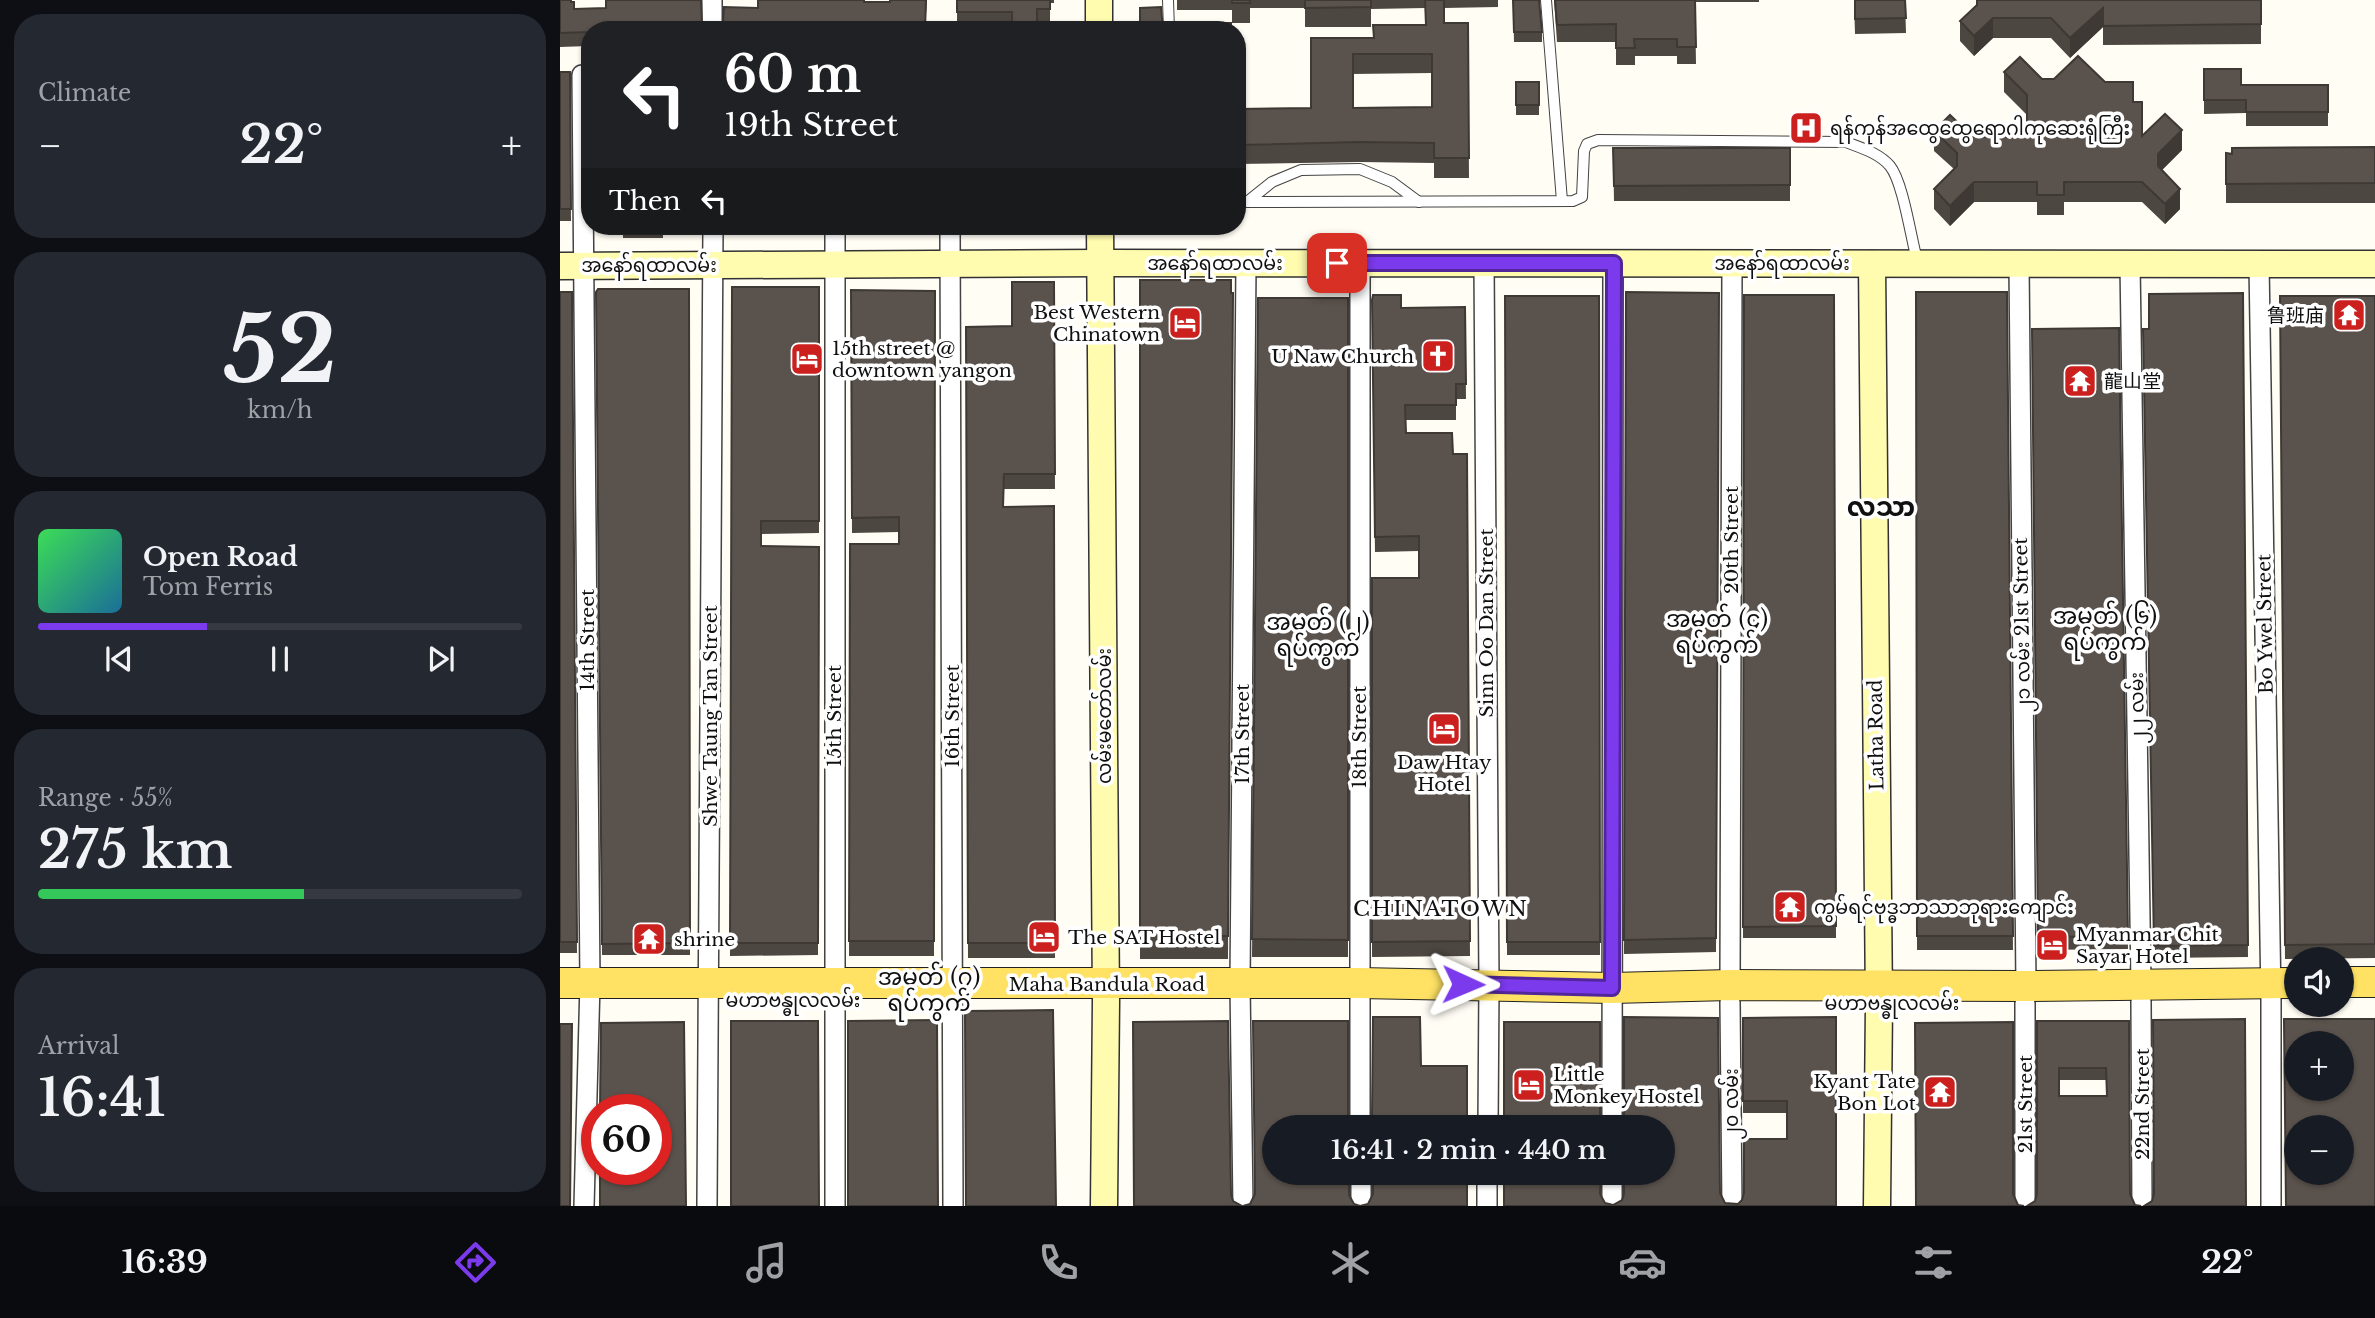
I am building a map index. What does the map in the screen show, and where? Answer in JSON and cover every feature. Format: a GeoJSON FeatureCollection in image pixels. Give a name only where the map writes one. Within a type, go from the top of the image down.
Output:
{"type":"FeatureCollection","features":[{"type":"Feature","properties":{"kind":"main road"},"geometry":{"type":"LineString","coordinates":[[1099,0],[1099,21]]}},
{"type":"Feature","properties":{"kind":"main road","name":"လမ်းမတော်လမ်း"},"geometry":{"type":"LineString","coordinates":[[1100,235],[1106,992],[1104,1206]]}},
{"type":"Feature","properties":{"kind":"main road","name":"အနော်ရထာလမ်း"},"geometry":{"type":"LineString","coordinates":[[572,266],[1100,263],[2375,264]]}},
{"type":"Feature","properties":{"kind":"main road","name":"Latha Road"},"geometry":{"type":"LineString","coordinates":[[1872,264],[1879,994],[1877,1206]]}},
{"type":"Feature","properties":{"kind":"main road"},"geometry":{"type":"LineString","coordinates":[[2354,982],[2375,982]]}},
{"type":"Feature","properties":{"kind":"main road"},"geometry":{"type":"LineString","coordinates":[[560,983],[590,991]]}},
{"type":"Feature","properties":{"kind":"main road","name":"မဟာဗန္ဓုလလမ်း"},"geometry":{"type":"LineString","coordinates":[[560,999],[590,991],[1489,992]]}},
{"type":"Feature","properties":{"kind":"main road","name":"မဟာဗန္ဓုလလမ်း"},"geometry":{"type":"LineString","coordinates":[[1612,996],[1730,993],[2283,991]]}},
{"type":"Feature","properties":{"kind":"main road"},"geometry":{"type":"LineString","coordinates":[[1489,992],[1612,996]]}},
{"type":"Feature","properties":{"kind":"main road"},"geometry":{"type":"LineString","coordinates":[[2354,999],[2375,999]]}},
{"type":"Feature","properties":{"kind":"street"},"geometry":{"type":"LineString","coordinates":[[712,0],[712,21]]}},
{"type":"Feature","properties":{"kind":"street","name":"14th Street"},"geometry":{"type":"LineString","coordinates":[[581,94],[572,266],[590,991],[584,1206]]}},
{"type":"Feature","properties":{"kind":"street","name":"Shwe Taung Tan Street"},"geometry":{"type":"LineString","coordinates":[[708,1206],[713,235]]}},
{"type":"Feature","properties":{"kind":"street","name":"15th Street"},"geometry":{"type":"LineString","coordinates":[[835,235],[835,1206]]}},
{"type":"Feature","properties":{"kind":"street","name":"16th Street"},"geometry":{"type":"LineString","coordinates":[[950,235],[953,1206]]}},
{"type":"Feature","properties":{"kind":"street","name":"17th Street"},"geometry":{"type":"LineString","coordinates":[[1242,1206],[1240,993],[1246,263]]}},
{"type":"Feature","properties":{"kind":"street","name":"18th Street"},"geometry":{"type":"LineString","coordinates":[[1360,263],[1360,1115]]}},
{"type":"Feature","properties":{"kind":"street","name":"Sinn Oo Dan Street"},"geometry":{"type":"LineString","coordinates":[[1484,263],[1488,1115]]}},
{"type":"Feature","properties":{"kind":"street"},"geometry":{"type":"LineString","coordinates":[[1612,1115],[1614,263]]}},
{"type":"Feature","properties":{"kind":"street","name":"20th Street"},"geometry":{"type":"LineString","coordinates":[[1730,993],[1732,263]]}},
{"type":"Feature","properties":{"kind":"street","name":"၂၁ လမ်း 21st Street"},"geometry":{"type":"LineString","coordinates":[[2019,264],[2026,994]]}},
{"type":"Feature","properties":{"kind":"street","name":"၂၂ လမ်း"},"geometry":{"type":"LineString","coordinates":[[2130,264],[2141,993]]}},
{"type":"Feature","properties":{"kind":"street","name":"Bo Ywel Street"},"geometry":{"type":"LineString","coordinates":[[2259,264],[2283,991],[2271,1206]]}},
{"type":"Feature","properties":{"kind":"street","name":"၂၀ လမ်း"},"geometry":{"type":"LineString","coordinates":[[1730,993],[1732,1206]]}},
{"type":"Feature","properties":{"kind":"street","name":"22nd Street"},"geometry":{"type":"LineString","coordinates":[[2141,993],[2142,1206]]}},
{"type":"Feature","properties":{"kind":"street","name":"21st Street"},"geometry":{"type":"LineString","coordinates":[[2025,1206],[2026,994]]}},
{"type":"Feature","properties":{"kind":"street"},"geometry":{"type":"LineString","coordinates":[[1361,1185],[1361,1206]]}},
{"type":"Feature","properties":{"kind":"street"},"geometry":{"type":"LineString","coordinates":[[1487,1185],[1487,1206]]}},
{"type":"Feature","properties":{"kind":"street"},"geometry":{"type":"LineString","coordinates":[[1612,1185],[1612,1206]]}},
{"type":"Feature","properties":{"kind":"lane"},"geometry":{"type":"LineString","coordinates":[[1168,0],[1169,21]]}},
{"type":"Feature","properties":{"kind":"lane"},"geometry":{"type":"LineString","coordinates":[[1546,0],[1562,201]]}},
{"type":"Feature","properties":{"kind":"lane"},"geometry":{"type":"LineString","coordinates":[[1246,202],[1573,201],[1582,197],[1584,151],[1587,144],[1598,140],[1846,142],[1872,152],[1890,166],[1898,186],[1918,264]]}},
{"type":"Feature","properties":{"kind":"lane"},"geometry":{"type":"LineString","coordinates":[[1246,199],[1272,182],[1301,170],[1360,169],[1392,182],[1419,202]]}},
{"type":"Feature","properties":{"kind":"building"},"geometry":{"type":"Polygon","coordinates":[[[560,0],[571,0],[574,2],[574,9],[606,8],[606,0],[701,0],[702,21],[581,21],[581,32],[560,33],[560,0]]]}},
{"type":"Feature","properties":{"kind":"building"},"geometry":{"type":"Polygon","coordinates":[[[758,0],[926,0],[925,21],[723,21],[724,7],[758,8],[758,0]]]}},
{"type":"Feature","properties":{"kind":"building"},"geometry":{"type":"Polygon","coordinates":[[[957,0],[1050,0],[1050,9],[1037,9],[1037,21],[1012,21],[1012,12],[957,12],[957,0]]]}},
{"type":"Feature","properties":{"kind":"building"},"geometry":{"type":"Polygon","coordinates":[[[1232,0],[1250,0],[1250,3],[1232,3],[1232,0]]]}},
{"type":"Feature","properties":{"kind":"building"},"geometry":{"type":"Polygon","coordinates":[[[1305,0],[1371,0],[1371,7],[1305,8],[1305,0]]]}},
{"type":"Feature","properties":{"kind":"building"},"geometry":{"type":"Polygon","coordinates":[[[1425,0],[1444,0],[1444,23],[1468,23],[1469,158],[1434,158],[1434,143],[1246,145],[1246,109],[1311,108],[1311,38],[1374,38],[1373,25],[1426,25],[1425,0]],[[1353,54],[1353,108],[1432,107],[1432,54],[1353,54]]]}},
{"type":"Feature","properties":{"kind":"building"},"geometry":{"type":"Polygon","coordinates":[[[1513,0],[1539,0],[1542,32],[1514,32],[1513,0]]]}},
{"type":"Feature","properties":{"kind":"building"},"geometry":{"type":"Polygon","coordinates":[[[1555,0],[1695,0],[1696,47],[1677,47],[1677,39],[1634,39],[1635,48],[1616,48],[1616,24],[1557,25],[1555,0]]]}},
{"type":"Feature","properties":{"kind":"building"},"geometry":{"type":"Polygon","coordinates":[[[1855,0],[1905,0],[1906,18],[1855,19],[1855,0]]]}},
{"type":"Feature","properties":{"kind":"building"},"geometry":{"type":"Polygon","coordinates":[[[1977,0],[2261,0],[2261,24],[2103,26],[2103,8],[2070,38],[2051,18],[1993,18],[1974,36],[1960,21],[1977,5],[1977,0]]]}},
{"type":"Feature","properties":{"kind":"building"},"geometry":{"type":"Polygon","coordinates":[[[1161,7],[1162,21],[1140,21],[1140,8],[1161,7]]]}},
{"type":"Feature","properties":{"kind":"building"},"geometry":{"type":"Polygon","coordinates":[[[2078,56],[2105,82],[2133,82],[2133,102],[2142,102],[2142,136],[2165,114],[2182,130],[2158,154],[2158,166],[2180,189],[2165,204],[2142,182],[2064,182],[2064,195],[2037,195],[2037,182],[1974,182],[1950,206],[1934,189],[1957,166],[1957,153],[1934,131],[1950,115],[1973,137],[2027,137],[2027,95],[2004,72],[2020,57],[2042,79],[2054,79],[2078,56]]]}},
{"type":"Feature","properties":{"kind":"building"},"geometry":{"type":"Polygon","coordinates":[[[2204,69],[2241,69],[2241,85],[2328,85],[2328,112],[2246,112],[2246,100],[2204,100],[2204,69]]]}},
{"type":"Feature","properties":{"kind":"building"},"geometry":{"type":"Polygon","coordinates":[[[560,72],[570,72],[571,209],[560,209],[560,72]]]}},
{"type":"Feature","properties":{"kind":"building"},"geometry":{"type":"Polygon","coordinates":[[[1516,82],[1539,82],[1539,105],[1516,105],[1516,82]]]}},
{"type":"Feature","properties":{"kind":"building"},"geometry":{"type":"Polygon","coordinates":[[[2375,147],[2375,183],[2226,184],[2226,153],[2232,154],[2232,148],[2375,147]]]}},
{"type":"Feature","properties":{"kind":"building"},"geometry":{"type":"Polygon","coordinates":[[[1613,148],[1790,148],[1790,185],[1614,186],[1613,148]]]}},
{"type":"Feature","properties":{"kind":"building"},"geometry":{"type":"Polygon","coordinates":[[[1140,280],[1231,280],[1233,293],[1228,936],[1140,936],[1140,280]]]}},
{"type":"Feature","properties":{"kind":"building"},"geometry":{"type":"Polygon","coordinates":[[[1012,282],[1054,282],[1055,474],[1004,474],[1003,507],[1054,506],[1055,943],[968,943],[966,327],[1012,326],[1012,282]]]}},
{"type":"Feature","properties":{"kind":"building"},"geometry":{"type":"Polygon","coordinates":[[[732,287],[819,287],[819,521],[761,521],[761,546],[819,547],[818,943],[730,943],[732,287]]]}},
{"type":"Feature","properties":{"kind":"building"},"geometry":{"type":"Polygon","coordinates":[[[598,289],[689,289],[690,943],[602,944],[598,289]]]}},
{"type":"Feature","properties":{"kind":"building"},"geometry":{"type":"Polygon","coordinates":[[[851,290],[935,291],[934,941],[849,941],[850,544],[899,544],[899,517],[852,518],[851,290]]]}},
{"type":"Feature","properties":{"kind":"building"},"geometry":{"type":"Polygon","coordinates":[[[560,292],[572,292],[577,942],[560,942],[560,292]]]}},
{"type":"Feature","properties":{"kind":"building"},"geometry":{"type":"Polygon","coordinates":[[[1626,292],[1719,293],[1716,938],[1624,940],[1626,292]]]}},
{"type":"Feature","properties":{"kind":"building"},"geometry":{"type":"Polygon","coordinates":[[[1916,292],[2007,292],[2013,936],[1917,936],[1916,292]]]}},
{"type":"Feature","properties":{"kind":"building"},"geometry":{"type":"Polygon","coordinates":[[[2243,293],[2248,945],[2154,946],[2143,329],[2149,329],[2149,294],[2243,293]]]}},
{"type":"Feature","properties":{"kind":"building"},"geometry":{"type":"Polygon","coordinates":[[[1373,295],[1401,295],[1401,308],[1465,307],[1466,384],[1456,384],[1456,405],[1405,405],[1406,433],[1452,433],[1453,454],[1467,454],[1470,941],[1372,942],[1372,578],[1419,578],[1419,536],[1375,537],[1373,295]]]}},
{"type":"Feature","properties":{"kind":"building"},"geometry":{"type":"Polygon","coordinates":[[[1744,295],[1834,295],[1836,926],[1743,927],[1744,295]]]}},
{"type":"Feature","properties":{"kind":"building"},"geometry":{"type":"Polygon","coordinates":[[[1505,296],[1599,296],[1600,942],[1507,942],[1505,296]]]}},
{"type":"Feature","properties":{"kind":"building"},"geometry":{"type":"Polygon","coordinates":[[[2280,296],[2375,296],[2375,944],[2285,945],[2280,296]]]}},
{"type":"Feature","properties":{"kind":"building"},"geometry":{"type":"Polygon","coordinates":[[[1258,298],[1348,298],[1348,940],[1252,939],[1258,298]]]}},
{"type":"Feature","properties":{"kind":"building"},"geometry":{"type":"Polygon","coordinates":[[[2119,328],[2128,936],[2038,937],[2032,329],[2119,328]]]}},
{"type":"Feature","properties":{"kind":"building"},"geometry":{"type":"Polygon","coordinates":[[[1053,1010],[1056,1206],[966,1206],[965,1011],[1053,1010]]]}},
{"type":"Feature","properties":{"kind":"building"},"geometry":{"type":"Polygon","coordinates":[[[1373,1017],[1420,1017],[1421,1066],[1467,1066],[1467,1115],[1372,1115],[1373,1017]]]}},
{"type":"Feature","properties":{"kind":"building"},"geometry":{"type":"Polygon","coordinates":[[[1624,1017],[1718,1018],[1720,1193],[1725,1203],[1738,1204],[1744,1193],[1744,1139],[1787,1139],[1787,1101],[1743,1101],[1743,1018],[1836,1017],[1836,1206],[1504,1206],[1504,1185],[1600,1185],[1600,1194],[1605,1203],[1613,1205],[1622,1200],[1624,1185],[1675,1185],[1675,1115],[1624,1114],[1624,1017]]]}},
{"type":"Feature","properties":{"kind":"building"},"geometry":{"type":"Polygon","coordinates":[[[2245,1019],[2246,1206],[2144,1206],[2152,1201],[2154,1194],[2153,1020],[2245,1019]]]}},
{"type":"Feature","properties":{"kind":"building"},"geometry":{"type":"Polygon","coordinates":[[[2284,1019],[2375,1019],[2375,1206],[2286,1206],[2286,1185],[2354,1185],[2354,1115],[2285,1115],[2285,1101],[2354,1101],[2354,1031],[2284,1031],[2284,1019]]]}},
{"type":"Feature","properties":{"kind":"building"},"geometry":{"type":"Polygon","coordinates":[[[937,1020],[938,1206],[848,1206],[848,1021],[937,1020]]]}},
{"type":"Feature","properties":{"kind":"building"},"geometry":{"type":"Polygon","coordinates":[[[731,1021],[818,1021],[819,1206],[731,1206],[731,1021]]]}},
{"type":"Feature","properties":{"kind":"building"},"geometry":{"type":"Polygon","coordinates":[[[1228,1021],[1231,1194],[1233,1201],[1242,1206],[1134,1206],[1133,1022],[1228,1021]]]}},
{"type":"Feature","properties":{"kind":"building"},"geometry":{"type":"Polygon","coordinates":[[[1253,1021],[1348,1021],[1348,1115],[1262,1115],[1262,1185],[1349,1185],[1349,1195],[1354,1204],[1360,1206],[1243,1206],[1250,1204],[1255,1194],[1253,1021]]]}},
{"type":"Feature","properties":{"kind":"building"},"geometry":{"type":"Polygon","coordinates":[[[2037,1021],[2129,1021],[2130,1194],[2135,1205],[2141,1206],[2027,1206],[2035,1201],[2037,1021]],[[2059,1068],[2059,1096],[2107,1096],[2106,1068],[2059,1068]]]}},
{"type":"Feature","properties":{"kind":"building"},"geometry":{"type":"Polygon","coordinates":[[[684,1022],[686,1206],[600,1206],[600,1185],[672,1185],[672,1094],[600,1094],[601,1023],[684,1022]]]}},
{"type":"Feature","properties":{"kind":"building"},"geometry":{"type":"Polygon","coordinates":[[[1504,1022],[1600,1022],[1600,1114],[1504,1115],[1504,1022]]]}},
{"type":"Feature","properties":{"kind":"building"},"geometry":{"type":"Polygon","coordinates":[[[2013,1022],[2013,1194],[2018,1205],[2024,1206],[1916,1206],[1915,1023],[2013,1022]]]}},
{"type":"Feature","properties":{"kind":"building"},"geometry":{"type":"Polygon","coordinates":[[[560,1024],[572,1024],[570,1206],[560,1206],[560,1024]]]}},
{"type":"Feature","properties":{"kind":"building"},"geometry":{"type":"Polygon","coordinates":[[[1373,1185],[1467,1185],[1467,1206],[1360,1206],[1368,1204],[1373,1194],[1373,1185]]]}},
{"type":"Feature","properties":{"kind":"place","name":"ရန်ကုန်အထွေထွေရောဂါကုဆေးရုံကြီး"},"geometry":{"type":"Point","coordinates":[1806,128]}},
{"type":"Feature","properties":{"kind":"place","name":"鲁班庙"},"geometry":{"type":"Point","coordinates":[2349,315]}},
{"type":"Feature","properties":{"kind":"place","name":"Best Western Chinatown"},"geometry":{"type":"Point","coordinates":[1185,323]}},
{"type":"Feature","properties":{"kind":"place","name":"U Naw Church"},"geometry":{"type":"Point","coordinates":[1438,356]}},
{"type":"Feature","properties":{"kind":"place","name":"15th street @ downtown yangon"},"geometry":{"type":"Point","coordinates":[807,359]}},
{"type":"Feature","properties":{"kind":"place","name":"龍山堂"},"geometry":{"type":"Point","coordinates":[2080,381]}},
{"type":"Feature","properties":{"kind":"place","name":"Daw Htay Hotel"},"geometry":{"type":"Point","coordinates":[1444,729]}},
{"type":"Feature","properties":{"kind":"place","name":"ကွမ်ရင်ဗုဒ္ဓဘာသာဘုရားကျောင်း"},"geometry":{"type":"Point","coordinates":[1790,907]}},
{"type":"Feature","properties":{"kind":"place","name":"The SAT Hostel"},"geometry":{"type":"Point","coordinates":[1044,937]}},
{"type":"Feature","properties":{"kind":"place","name":"shrine"},"geometry":{"type":"Point","coordinates":[649,939]}},
{"type":"Feature","properties":{"kind":"place","name":"Myanmar Chit Sayar Hotel"},"geometry":{"type":"Point","coordinates":[2052,945]}},
{"type":"Feature","properties":{"kind":"place","name":"Little Monkey Hostel"},"geometry":{"type":"Point","coordinates":[1529,1085]}},
{"type":"Feature","properties":{"kind":"place","name":"Kyant Tate Bon Lot"},"geometry":{"type":"Point","coordinates":[1940,1092]}},
{"type":"Feature","properties":{"kind":"district","name":"လသာ"},"geometry":{"type":"Point","coordinates":[1881,507]}},
{"type":"Feature","properties":{"kind":"district","name":"အမှတ် (၆) ရပ်ကွက်"},"geometry":{"type":"Point","coordinates":[2105,629]}},
{"type":"Feature","properties":{"kind":"district","name":"အမှတ် (၄) ရပ်ကွက်"},"geometry":{"type":"Point","coordinates":[1717,632]}},
{"type":"Feature","properties":{"kind":"district","name":"အမှတ် (၂) ရပ်ကွက်"},"geometry":{"type":"Point","coordinates":[1318,635]}},
{"type":"Feature","properties":{"kind":"district","name":"CHINATOWN"},"geometry":{"type":"Point","coordinates":[1441,909]}},
{"type":"Feature","properties":{"kind":"district","name":"အမှတ် (၇) ရပ်ကွက်"},"geometry":{"type":"Point","coordinates":[929,990]}},
{"type":"Feature","properties":{"kind":"route"},"geometry":{"type":"LineString","coordinates":[[1337,263],[1614,263],[1612,988],[1463,984]]}}]}
